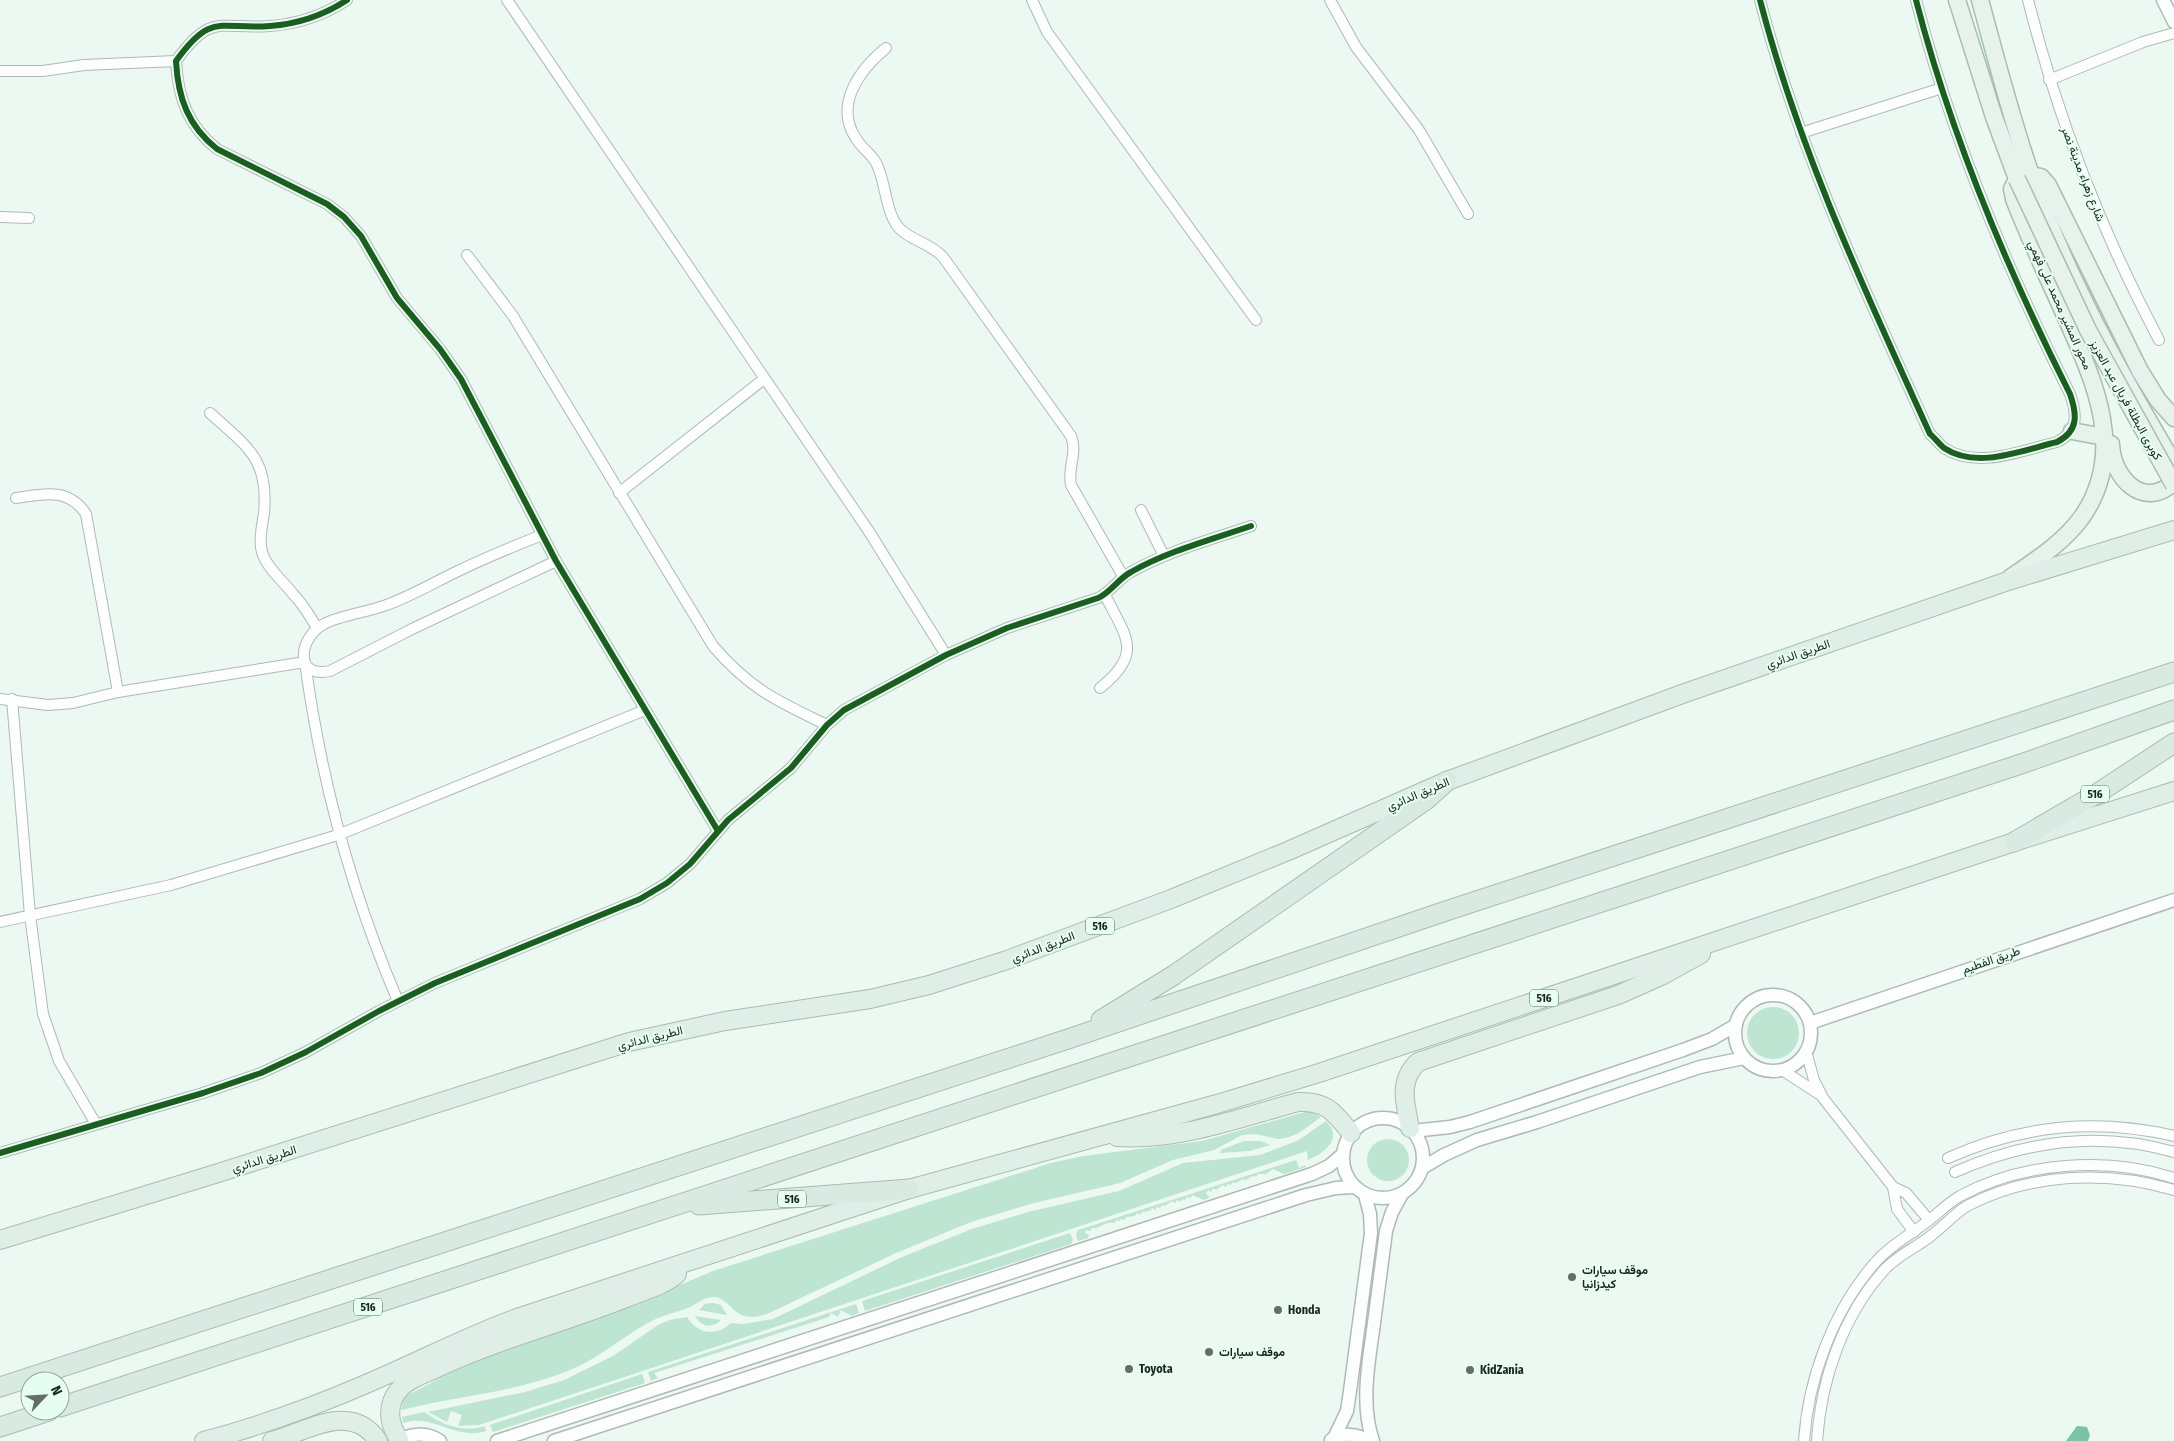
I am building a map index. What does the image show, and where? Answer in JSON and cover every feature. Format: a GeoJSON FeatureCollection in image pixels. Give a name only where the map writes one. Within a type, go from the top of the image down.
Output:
{"type":"FeatureCollection","features":[{"type":"Feature","properties":{"kind":"highway","name":"الطريق الدائري"},"geometry":{"type":"LineString","coordinates":[[0,1240],[257,1161],[629,1042],[717,1023],[853,1003],[961,975],[1007,960],[1171,899],[1288,852],[1448,781],[1685,693],[2005,582],[2174,530]]}},
{"type":"Feature","properties":{"kind":"highway","name":"516"},"geometry":{"type":"LineString","coordinates":[[0,1387],[1070,1038],[1455,908],[2174,672]]}},
{"type":"Feature","properties":{"kind":"highway","name":"516"},"geometry":{"type":"LineString","coordinates":[[70,1404],[2024,763],[2174,710]]}},
{"type":"Feature","properties":{"kind":"highway","name":"516"},"geometry":{"type":"LineString","coordinates":[[2014,842],[2098,792],[2174,743]]}},
{"type":"Feature","properties":{"kind":"highway","name":"516"},"geometry":{"type":"LineString","coordinates":[[1070,1038],[1174,975],[1426,800],[1448,781]]}},
{"type":"Feature","properties":{"kind":"highway","name":"516"},"geometry":{"type":"LineString","coordinates":[[204,1441],[263,1424],[330,1400],[491,1328],[909,1189],[1319,1073],[2014,842],[2174,792]]}},
{"type":"Feature","properties":{"kind":"highway"},"geometry":{"type":"LineString","coordinates":[[1412,1129],[1404,1087],[1411,1068],[1418,1062],[1642,985],[1684,964],[1725,938]]}},
{"type":"Feature","properties":{"kind":"highway"},"geometry":{"type":"LineString","coordinates":[[1101,1136],[1144,1138],[1167,1135],[1190,1131],[1298,1102],[1310,1101],[1332,1110],[1351,1133]]}},
{"type":"Feature","properties":{"kind":"highway","name":"516"},"geometry":{"type":"LineString","coordinates":[[675,1206],[909,1189]]}},
{"type":"Feature","properties":{"kind":"highway"},"geometry":{"type":"LineString","coordinates":[[398,1440],[390,1421],[390,1408],[394,1396],[407,1383],[486,1347],[605,1306],[667,1280],[691,1261]]}},
{"type":"Feature","properties":{"kind":"highway"},"geometry":{"type":"LineString","coordinates":[[272,1441],[330,1421],[346,1419],[361,1424],[378,1441]]}},
{"type":"Feature","properties":{"kind":"highway"},"geometry":{"type":"LineString","coordinates":[[0,1427],[20,1420]]}},
{"type":"Feature","properties":{"kind":"main road","name":"محور المشير محمد على فهمي"},"geometry":{"type":"LineString","coordinates":[[1956,0],[1991,108],[2024,177]]}},
{"type":"Feature","properties":{"kind":"main road","name":"محور المشير محمد على فهمي"},"geometry":{"type":"LineString","coordinates":[[1980,0],[2024,177]]}},
{"type":"Feature","properties":{"kind":"main road"},"geometry":{"type":"LineString","coordinates":[[1992,0],[1992,44]]}},
{"type":"Feature","properties":{"kind":"main road","name":"محور المشير محمد على فهمي"},"geometry":{"type":"LineString","coordinates":[[2005,582],[2051,549],[2082,516],[2100,480],[2104,459],[2104,437],[2093,379],[2014,199],[2012,189],[2024,177]]}},
{"type":"Feature","properties":{"kind":"main road"},"geometry":{"type":"LineString","coordinates":[[2024,177],[2041,177],[2048,185],[2140,371],[2158,400],[2174,418]]}},
{"type":"Feature","properties":{"kind":"main road","name":"كوبرى البطلة فريال عبد العزيز"},"geometry":{"type":"LineString","coordinates":[[2024,177],[2135,397],[2174,464]]}},
{"type":"Feature","properties":{"kind":"main road","name":"كوبرى البطلة فريال عبد العزيز"},"geometry":{"type":"LineString","coordinates":[[2024,177],[2088,330],[2174,483]]}},
{"type":"Feature","properties":{"kind":"main road"},"geometry":{"type":"LineString","coordinates":[[2093,379],[2108,405],[2112,452],[2121,477],[2127,484],[2144,492],[2162,490],[2174,483]]}},
{"type":"Feature","properties":{"kind":"main road"},"geometry":{"type":"LineString","coordinates":[[2072,431],[2104,437]]}},
{"type":"Feature","properties":{"kind":"main road"},"geometry":{"type":"LineString","coordinates":[[2143,801],[2174,800]]}},
{"type":"Feature","properties":{"kind":"street"},"geometry":{"type":"LineString","coordinates":[[347,0],[320,14],[283,25],[259,27],[225,24],[211,28],[192,40],[176,61],[177,84],[182,103],[191,121],[217,149],[327,204],[344,217],[361,236],[397,298],[440,349],[461,379],[556,561],[718,831]]}},
{"type":"Feature","properties":{"kind":"street"},"geometry":{"type":"LineString","coordinates":[[507,0],[868,530],[946,655]]}},
{"type":"Feature","properties":{"kind":"street"},"geometry":{"type":"LineString","coordinates":[[1032,0],[1046,32],[1256,320]]}},
{"type":"Feature","properties":{"kind":"street"},"geometry":{"type":"LineString","coordinates":[[1330,0],[1356,47],[1419,130],[1468,214]]}},
{"type":"Feature","properties":{"kind":"street"},"geometry":{"type":"LineString","coordinates":[[1760,0],[1809,158],[1930,434],[1944,448],[1961,456],[1980,458],[1998,456],[2057,442],[2072,431],[2076,420],[2076,409],[2020,292],[1942,88],[1916,0]]}},
{"type":"Feature","properties":{"kind":"street","name":"شارع زهراء مدينة نصر"},"geometry":{"type":"LineString","coordinates":[[2028,0],[2049,80],[2090,195],[2111,245],[2159,340]]}},
{"type":"Feature","properties":{"kind":"street"},"geometry":{"type":"LineString","coordinates":[[2163,0],[2174,22]]}},
{"type":"Feature","properties":{"kind":"street"},"geometry":{"type":"LineString","coordinates":[[2049,80],[2143,42],[2174,32]]}},
{"type":"Feature","properties":{"kind":"street"},"geometry":{"type":"LineString","coordinates":[[886,48],[868,64],[849,95],[847,117],[852,132],[877,164],[891,214],[897,226],[906,235],[932,247],[944,257],[1071,436],[1074,447],[1070,476],[1073,490],[1123,576]]}},
{"type":"Feature","properties":{"kind":"street"},"geometry":{"type":"LineString","coordinates":[[0,71],[43,71],[84,65],[176,61]]}},
{"type":"Feature","properties":{"kind":"street"},"geometry":{"type":"LineString","coordinates":[[1800,133],[1942,88]]}},
{"type":"Feature","properties":{"kind":"street"},"geometry":{"type":"LineString","coordinates":[[0,217],[29,218]]}},
{"type":"Feature","properties":{"kind":"street"},"geometry":{"type":"LineString","coordinates":[[467,255],[513,316],[703,632],[725,660],[769,697],[827,725]]}},
{"type":"Feature","properties":{"kind":"street"},"geometry":{"type":"LineString","coordinates":[[619,492],[764,379]]}},
{"type":"Feature","properties":{"kind":"street"},"geometry":{"type":"LineString","coordinates":[[210,413],[248,448],[259,464],[265,486],[260,543],[262,553],[267,562],[303,605],[317,628]]}},
{"type":"Feature","properties":{"kind":"street"},"geometry":{"type":"LineString","coordinates":[[16,498],[46,493],[59,494],[77,503],[86,514],[118,692]]}},
{"type":"Feature","properties":{"kind":"street"},"geometry":{"type":"LineString","coordinates":[[1141,510],[1164,556]]}},
{"type":"Feature","properties":{"kind":"street"},"geometry":{"type":"LineString","coordinates":[[0,1153],[203,1093],[261,1073],[306,1052],[398,1001],[435,983],[640,899],[667,883],[690,864],[740,809],[791,768],[827,725],[856,702],[946,655],[1007,628],[1090,602],[1105,594],[1123,576],[1164,556],[1251,526]]}},
{"type":"Feature","properties":{"kind":"street"},"geometry":{"type":"LineString","coordinates":[[398,1001],[365,919],[338,835],[318,749],[304,646],[317,628],[331,621],[357,615],[395,602],[469,566],[542,535]]}},
{"type":"Feature","properties":{"kind":"street"},"geometry":{"type":"LineString","coordinates":[[305,662],[318,672],[330,671],[412,628],[556,561]]}},
{"type":"Feature","properties":{"kind":"street"},"geometry":{"type":"LineString","coordinates":[[1100,688],[1121,669],[1127,651],[1124,631],[1105,594]]}},
{"type":"Feature","properties":{"kind":"street"},"geometry":{"type":"LineString","coordinates":[[0,699],[60,705],[118,692],[305,662]]}},
{"type":"Feature","properties":{"kind":"street"},"geometry":{"type":"LineString","coordinates":[[12,700],[30,915],[47,1030],[59,1061],[96,1124]]}},
{"type":"Feature","properties":{"kind":"street"},"geometry":{"type":"LineString","coordinates":[[0,922],[171,885],[338,835],[645,710]]}},
{"type":"Feature","properties":{"kind":"street","name":"طريق الفطيم"},"geometry":{"type":"LineString","coordinates":[[1810,1023],[2174,900]]}},
{"type":"Feature","properties":{"kind":"street"},"geometry":{"type":"LineString","coordinates":[[1412,1129],[1450,1127],[1479,1119],[1684,1050],[1712,1039],[1736,1024],[1746,1006],[1765,996],[1779,995],[1793,1000],[1803,1010],[1810,1023],[1810,1041],[1806,1051],[1792,1066],[1782,1070],[1761,1069],[1744,1058],[1736,1042],[1736,1024]]}},
{"type":"Feature","properties":{"kind":"street"},"geometry":{"type":"LineString","coordinates":[[1806,1051],[1814,1080],[1824,1098],[1893,1188],[1912,1198],[1929,1220]]}},
{"type":"Feature","properties":{"kind":"street"},"geometry":{"type":"LineString","coordinates":[[1422,1168],[1444,1155],[1477,1140],[1537,1122],[1700,1067],[1744,1058]]}},
{"type":"Feature","properties":{"kind":"street"},"geometry":{"type":"LineString","coordinates":[[1782,1070],[1808,1085],[1824,1098]]}},
{"type":"Feature","properties":{"kind":"street"},"geometry":{"type":"LineString","coordinates":[[1379,1118],[1401,1122],[1412,1129],[1420,1142],[1424,1155],[1422,1168],[1415,1184],[1402,1194],[1384,1199],[1365,1195],[1354,1187],[1347,1177],[1343,1166],[1343,1154],[1351,1133],[1359,1126],[1379,1118]]}},
{"type":"Feature","properties":{"kind":"street"},"geometry":{"type":"LineString","coordinates":[[1948,1158],[2011,1135],[2055,1127],[2116,1126],[2174,1136]]}},
{"type":"Feature","properties":{"kind":"street"},"geometry":{"type":"LineString","coordinates":[[1955,1172],[2012,1151],[2072,1141],[2129,1143],[2174,1152]]}},
{"type":"Feature","properties":{"kind":"street"},"geometry":{"type":"LineString","coordinates":[[497,1441],[1312,1174],[1329,1166],[1343,1154]]}},
{"type":"Feature","properties":{"kind":"street"},"geometry":{"type":"LineString","coordinates":[[1804,1441],[1812,1388],[1832,1333],[1850,1299],[1872,1265],[1893,1246],[1914,1232],[1950,1202],[1984,1186],[2052,1168],[2087,1165],[2118,1167],[2174,1178]]}},
{"type":"Feature","properties":{"kind":"street"},"geometry":{"type":"LineString","coordinates":[[2116,1178],[2118,1167]]}},
{"type":"Feature","properties":{"kind":"street"},"geometry":{"type":"LineString","coordinates":[[1817,1441],[1824,1390],[1842,1337],[1860,1305],[1886,1268],[1904,1253],[1931,1236],[1966,1207],[2043,1181],[2083,1177],[2116,1178],[2174,1190]]}},
{"type":"Feature","properties":{"kind":"street"},"geometry":{"type":"LineString","coordinates":[[1984,1186],[1988,1198]]}},
{"type":"Feature","properties":{"kind":"street"},"geometry":{"type":"LineString","coordinates":[[554,1441],[1311,1194],[1336,1188],[1354,1187]]}},
{"type":"Feature","properties":{"kind":"street"},"geometry":{"type":"LineString","coordinates":[[1893,1188],[1897,1209],[1914,1232]]}},
{"type":"Feature","properties":{"kind":"street"},"geometry":{"type":"LineString","coordinates":[[1372,1441],[1366,1403],[1370,1353],[1386,1231],[1392,1212],[1402,1194]]}},
{"type":"Feature","properties":{"kind":"street"},"geometry":{"type":"LineString","coordinates":[[1331,1440],[1346,1411],[1350,1391],[1371,1233],[1370,1214],[1365,1195]]}},
{"type":"Feature","properties":{"kind":"street"},"geometry":{"type":"LineString","coordinates":[[1832,1333],[1842,1337]]}},
{"type":"Feature","properties":{"kind":"street"},"geometry":{"type":"LineString","coordinates":[[398,1440],[418,1434],[428,1435],[440,1441]]}},
{"type":"Feature","properties":{"kind":"street"},"geometry":{"type":"LineString","coordinates":[[1331,1440],[1344,1435],[1355,1435],[1368,1441]]}},
{"type":"Feature","properties":{"kind":"shaded area"},"geometry":{"type":"Polygon","coordinates":[[[1768,1007],[1778,1007],[1792,1014],[1799,1028],[1799,1038],[1792,1052],[1778,1059],[1768,1059],[1758,1055],[1751,1048],[1747,1038],[1747,1028],[1751,1018],[1758,1011],[1768,1007]]]}},
{"type":"Feature","properties":{"kind":"shaded area"},"geometry":{"type":"Polygon","coordinates":[[[1305,1112],[1312,1112],[1321,1117],[1299,1133],[1286,1138],[1278,1139],[1256,1134],[1242,1135],[1214,1150],[1173,1160],[1120,1183],[1030,1204],[971,1222],[896,1253],[767,1314],[754,1317],[745,1316],[738,1313],[722,1299],[715,1297],[707,1298],[690,1307],[653,1320],[591,1360],[570,1370],[508,1389],[401,1410],[404,1397],[450,1373],[490,1356],[611,1314],[713,1271],[1051,1163],[1083,1156],[1202,1141],[1305,1112]]]}},
{"type":"Feature","properties":{"kind":"shaded area"},"geometry":{"type":"Polygon","coordinates":[[[1326,1121],[1333,1134],[1330,1145],[1308,1160],[1307,1151],[479,1425],[458,1426],[462,1415],[451,1411],[447,1422],[428,1412],[525,1392],[564,1380],[613,1356],[658,1325],[670,1320],[687,1317],[691,1323],[701,1330],[713,1332],[731,1323],[743,1324],[773,1319],[902,1257],[972,1229],[1028,1212],[1119,1191],[1183,1163],[1260,1155],[1299,1140],[1326,1121]]]}},
{"type":"Feature","properties":{"kind":"shaded area"},"geometry":{"type":"Polygon","coordinates":[[[1384,1139],[1392,1139],[1403,1145],[1409,1160],[1403,1175],[1392,1181],[1384,1181],[1373,1175],[1367,1164],[1367,1156],[1373,1145],[1384,1139]]]}},
{"type":"Feature","properties":{"kind":"shaded area"},"geometry":{"type":"Polygon","coordinates":[[[1244,1141],[1261,1141],[1270,1145],[1250,1151],[1220,1153],[1221,1150],[1244,1141]]]}},
{"type":"Feature","properties":{"kind":"shaded area"},"geometry":{"type":"Polygon","coordinates":[[[1296,1160],[1299,1168],[1305,1165],[1306,1167],[1284,1174],[1273,1169],[1266,1174],[1258,1174],[1256,1177],[1243,1179],[1236,1183],[1233,1182],[1226,1187],[1223,1185],[1216,1190],[1213,1188],[1211,1192],[1208,1190],[1206,1194],[1210,1197],[1204,1200],[1192,1195],[1191,1198],[1182,1199],[1181,1202],[1177,1200],[1175,1203],[1172,1201],[1165,1206],[1162,1205],[1160,1208],[1157,1207],[1155,1210],[1152,1208],[1150,1211],[1142,1212],[1140,1215],[1137,1213],[1135,1216],[1126,1217],[1125,1220],[1116,1220],[1115,1223],[1112,1222],[1092,1228],[1090,1231],[1086,1230],[1085,1233],[1089,1235],[1088,1238],[1078,1241],[1076,1234],[1078,1230],[1296,1160]]]}},
{"type":"Feature","properties":{"kind":"shaded area"},"geometry":{"type":"Polygon","coordinates":[[[1070,1233],[1073,1240],[1071,1244],[865,1311],[862,1301],[1070,1233]]]}},
{"type":"Feature","properties":{"kind":"shaded area"},"geometry":{"type":"Polygon","coordinates":[[[705,1304],[721,1305],[727,1315],[699,1310],[705,1304]]]}},
{"type":"Feature","properties":{"kind":"shaded area"},"geometry":{"type":"Polygon","coordinates":[[[856,1304],[859,1313],[852,1316],[841,1310],[838,1317],[831,1313],[829,1317],[654,1373],[658,1378],[651,1381],[648,1372],[856,1304]]]}},
{"type":"Feature","properties":{"kind":"shaded area"},"geometry":{"type":"Polygon","coordinates":[[[695,1316],[721,1320],[710,1326],[700,1323],[695,1316]]]}},
{"type":"Feature","properties":{"kind":"shaded area"},"geometry":{"type":"Polygon","coordinates":[[[642,1374],[645,1383],[493,1432],[490,1425],[642,1374]]]}},
{"type":"Feature","properties":{"kind":"shaded area"},"geometry":{"type":"Polygon","coordinates":[[[424,1412],[446,1424],[468,1429],[485,1426],[486,1431],[464,1433],[425,1421],[403,1423],[402,1417],[424,1412]]]}},
{"type":"Feature","properties":{"kind":"shaded area"},"geometry":{"type":"Polygon","coordinates":[[[2077,1426],[2087,1427],[2090,1435],[2088,1441],[2066,1441],[2077,1426]]]}},
{"type":"Feature","properties":{"kind":"cycle path"},"geometry":{"type":"LineString","coordinates":[[347,0],[329,10],[301,21],[270,26],[218,26],[208,29],[199,35],[188,45],[176,61],[179,87],[186,110],[199,131],[217,149],[327,204],[344,217],[361,236],[397,298],[440,349],[461,379],[556,561],[718,831]]}},
{"type":"Feature","properties":{"kind":"cycle path"},"geometry":{"type":"LineString","coordinates":[[1760,0],[1794,112],[1814,166],[1858,275],[1930,434],[1944,448],[1957,454],[1985,458],[2015,453],[2057,442],[2064,438],[2073,427],[2075,415],[2070,394],[2024,299],[1982,201],[1946,101],[1916,0]]}},
{"type":"Feature","properties":{"kind":"cycle path"},"geometry":{"type":"LineString","coordinates":[[0,1153],[203,1093],[261,1073],[306,1052],[379,1011],[435,983],[640,899],[667,883],[690,864],[728,820],[791,768],[827,725],[844,710],[946,655],[1007,628],[1098,598],[1126,575],[1160,558],[1251,526]]}},
{"type":"Feature","properties":{"kind":"place","name":"موقف سيارات كيدزانيا"},"geometry":{"type":"Point","coordinates":[1572,1277]}},
{"type":"Feature","properties":{"kind":"place","name":"Honda"},"geometry":{"type":"Point","coordinates":[1278,1310]}},
{"type":"Feature","properties":{"kind":"place","name":"موقف سيارات"},"geometry":{"type":"Point","coordinates":[1209,1352]}},
{"type":"Feature","properties":{"kind":"place","name":"Toyota"},"geometry":{"type":"Point","coordinates":[1129,1369]}},
{"type":"Feature","properties":{"kind":"place","name":"KidZania"},"geometry":{"type":"Point","coordinates":[1470,1370]}}]}
